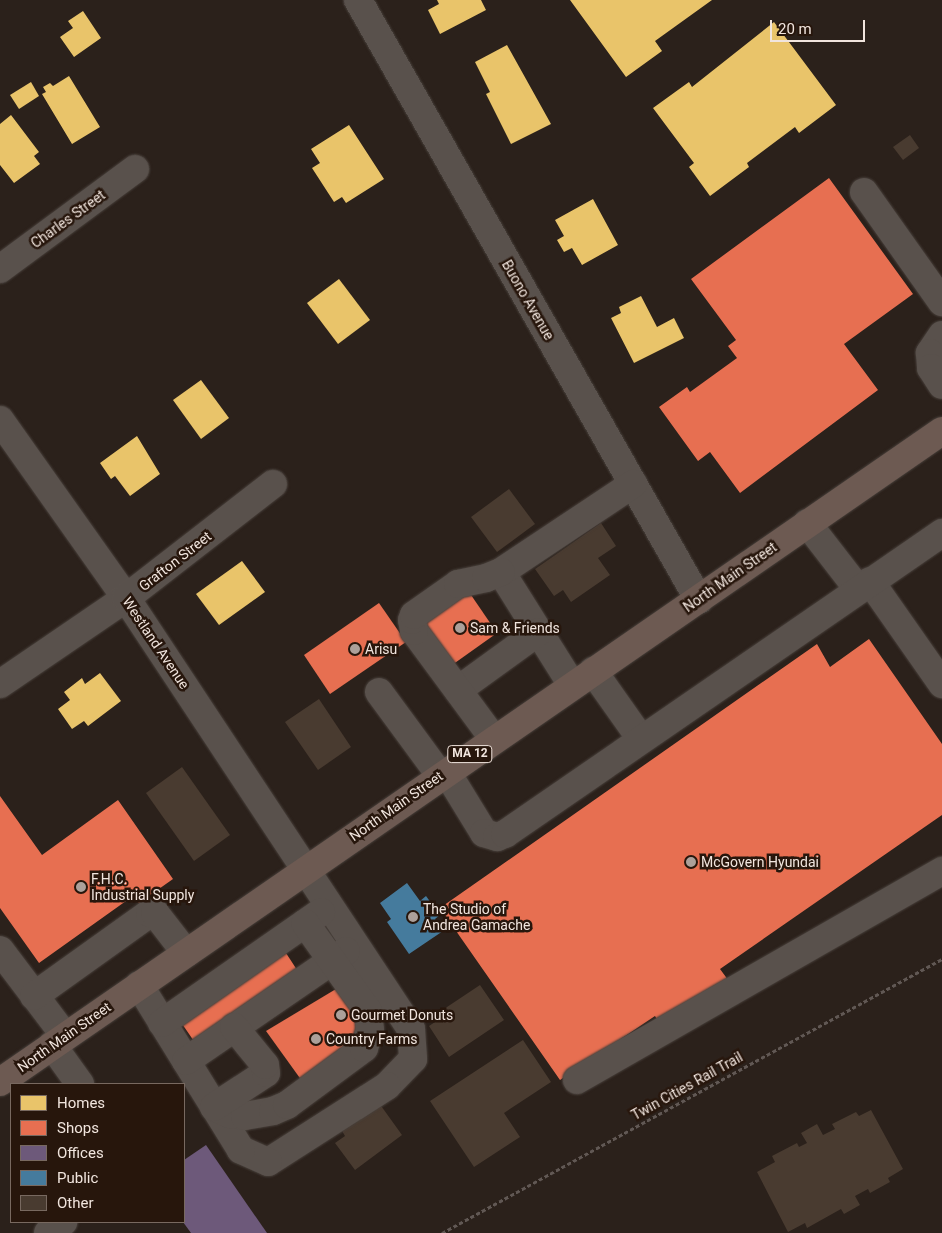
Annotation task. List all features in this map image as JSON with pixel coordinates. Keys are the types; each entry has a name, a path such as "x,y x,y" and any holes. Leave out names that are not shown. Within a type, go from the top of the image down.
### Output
{"highway":[{"name":"North Main Street","path":"0,1082 493,738 699,600 942,431"}],"street":[{"name":"Buono Avenue","path":"358,0 699,600"},
{"name":"Charles Street","path":"0,269 135,169"},
{"path":"864,192 942,302"},
{"path":"942,335 930,353 931,368 942,385"},
{"name":"Westland Avenue","path":"0,420 126,598 307,869 411,1029 413,1059 387,1086 268,1162 240,1150 218,1113"},
{"name":"Grafton Street","path":"0,684 126,598 273,484"},
{"path":"493,738 414,631 412,620 414,615 458,584 486,578 501,572 633,484"},
{"path":"807,524 864,585 942,684"},
{"path":"379,692 443,773 484,833 497,837 641,740 864,585 939,541"},
{"path":"501,572 538,632 641,740"},
{"path":"458,690 538,632"},
{"path":"576,1080 942,871"},
{"path":"162,1023 331,906"},
{"path":"34,996 150,913 155,913 186,953"},
{"path":"218,1113 245,1116 273,1111 287,1105 364,1048 370,1030 368,1011 306,923"},
{"path":"186,1061 356,944"},
{"path":"0,950 34,996 80,1083"},
{"path":"139,985 218,1113"},
{"path":"218,1113 266,1073 265,1065 234,1027"}],"path":[{"name":"Twin Cities Rail Trail","path":"442,1233 942,959"}],"building: Homes":[{"path":"437,0 481,0 486,10 440,34 428,10 439,4"},
{"path":"570,0 712,0 655,41 662,51 626,77"},
{"path":"83,11 101,38 74,57 60,37 73,28 68,21"},
{"path":"774,22 836,105 799,133 795,127 747,163 749,167 710,196 689,167 694,163 653,108 689,82 692,87"},
{"path":"507,45 551,124 511,144 486,94 490,92 475,62"},
{"path":"69,76 100,127 72,144 42,94 46,92 43,87 50,83 53,86"},
{"path":"31,82 39,96 19,109 10,95"},
{"path":"11,115 39,152 34,156 40,164 14,183 0,165 0,124"},
{"path":"349,125 384,179 346,203 342,197 334,202 312,168 320,163 311,149"},
{"path":"593,199 618,245 582,265 572,248 564,252 557,240 564,236 555,220"},
{"path":"339,279 370,320 338,344 307,303"},
{"path":"641,296 657,327 674,318 684,338 634,363 611,318 621,313 619,307"},
{"path":"201,380 229,418 201,439 173,400"},
{"path":"137,436 160,474 130,496 115,476 111,479 100,463"},
{"path":"242,561 265,592 219,625 196,594"},
{"path":"100,673 121,701 88,726 84,721 72,729 58,709 70,700 64,692 82,678 85,684"}],"building: Shops":[{"path":"829,178 913,294 844,344 878,390 740,493 710,452 698,461 659,407 687,387 690,392 737,358 728,346 736,340 691,279"},
{"name":"Sam & Friends","path":"469,592 497,633 452,665 423,624"},
{"name":"Arisu","path":"379,603 406,642 330,694 304,655"},
{"name":"McGovern Hyundai","path":"869,639 942,744 942,815 720,969 734,988 666,1034 655,1016 560,1080 440,908 817,644 830,667"},
{"name":"F.H.C. Industrial Supply","path":"0,796 42,855 118,800 173,879 139,903 133,896 39,963 0,908"},
{"path":"284,950 301,976 198,1047 180,1021"},
{"name":"Country Farms","path":"336,989 365,1031 302,1081 266,1031"}],"building: Offices":[{"path":"206,1145 267,1233 191,1233 184,1223 185,1159"}],"building: Public":[{"name":"The Studio of Andrea Gamache","path":"407,883 420,901 426,896 440,915 435,919 443,931 409,954 387,922 391,919 380,903"}],"building: Other":[{"path":"910,135 919,148 903,160 893,147"},
{"path":"509,489 535,524 497,552 471,517"},
{"path":"601,523 616,546 598,558 610,575 571,602 563,590 554,596 535,569"},
{"path":"319,699 351,747 318,770 285,722"},
{"path":"182,767 230,835 194,861 146,793"},
{"path":"480,985 504,1020 449,1057 429,1026 438,1020 435,1015"},
{"path":"523,1040 551,1082 504,1113 520,1137 474,1167 430,1101"},
{"path":"379,1103 402,1135 355,1170 335,1143 345,1136 342,1131"},
{"path":"871,1110 903,1169 888,1178 890,1182 870,1193 868,1189 855,1196 860,1205 844,1214 841,1209 807,1228 805,1223 788,1232 757,1172 775,1162 772,1156 797,1143 799,1147 807,1143 801,1133 817,1124 823,1135 835,1129 832,1124 856,1112 859,1116"}],"place":[{"name":"Sam & Friends","path":"460,628"},
{"name":"Arisu","path":"355,649"},
{"name":"McGovern Hyundai","path":"691,862"},
{"name":"F.H.C. Industrial Supply","path":"81,887"},
{"name":"The Studio of Andrea Gamache","path":"413,917"},
{"name":"Gourmet Donuts","path":"341,1015"},
{"name":"Country Farms","path":"316,1039"}]}
